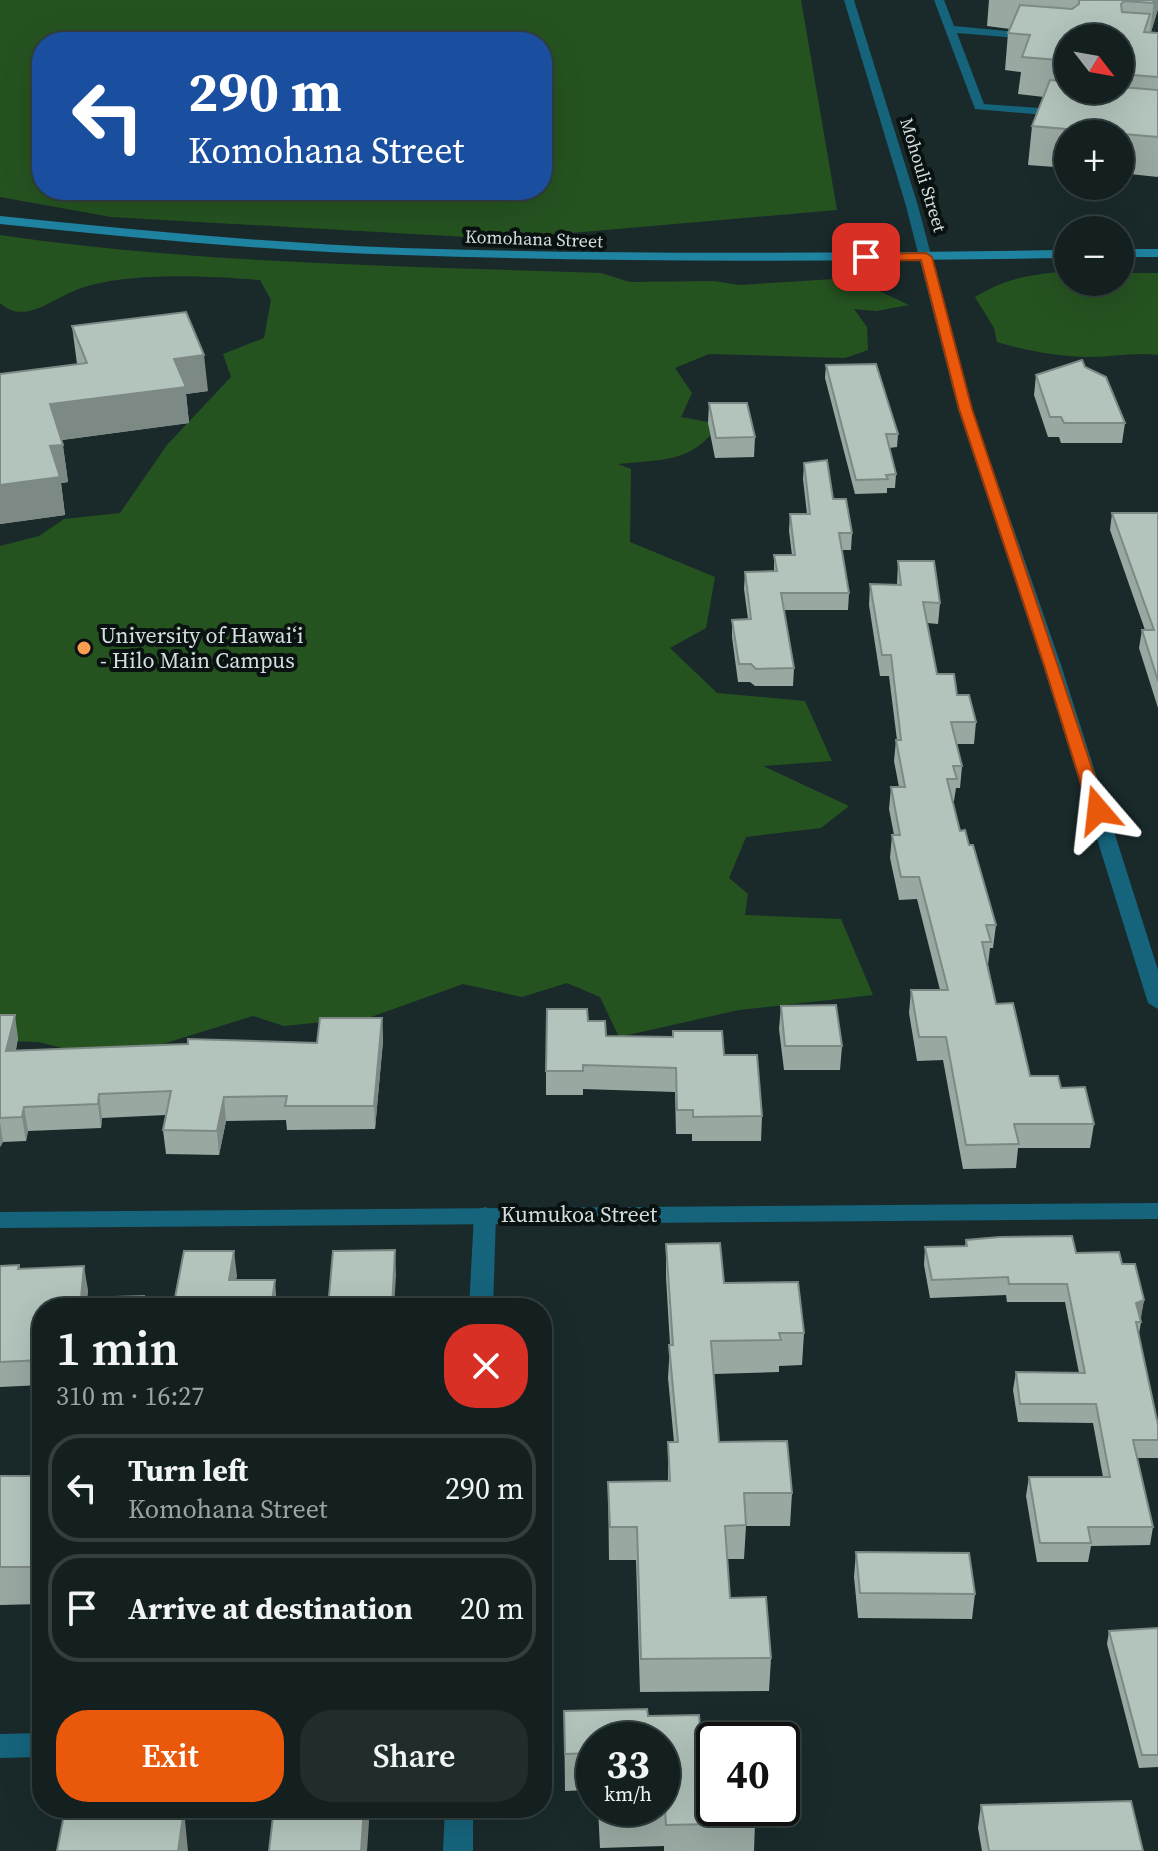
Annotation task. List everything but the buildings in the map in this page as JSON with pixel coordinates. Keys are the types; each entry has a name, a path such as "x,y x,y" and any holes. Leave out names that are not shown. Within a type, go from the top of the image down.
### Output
{"main road":[{"name":"Komohana Street","path":"0,220 170,239 412,253 638,259 1054,254"},
{"path":"1134,253 1158,253"}],"street":[{"name":"Mohouli Street","path":"849,0 926,257 965,409 1053,668 1158,1003"},
{"path":"939,0 979,107 1083,115"},
{"path":"950,29 1054,38"},
{"name":"Kumukoa Street","path":"0,1220 1158,1211"},
{"path":"481,1298 485,1215"},
{"path":"0,1746 32,1745"},
{"path":"458,1851 459,1818"}],"green space":[{"path":"0,0 801,0 837,210 502,239 111,217 0,197"},
{"path":"0,235 225,258 601,273 630,282 714,281 739,285 834,279 879,291 909,305 876,311 854,309 867,327 868,350 845,358 709,354 675,368 692,393 681,417 719,424 709,437 687,453 662,460 618,464 631,469 630,542 715,577 706,628 670,648 717,693 805,701 832,761 763,766 849,806 821,828 746,837 729,878 748,894 745,915 841,919 873,995 739,1010 619,1037 600,997 567,983 522,997 463,984 371,1017 284,1026 253,1016 111,1060 38,1042 0,1041 0,546 39,536 64,519 120,513 167,445 231,377 223,354 264,338 271,300 260,280 165,276 94,285 37,309 18,312 0,303"},
{"path":"1054,273 1054,296 1134,296 1134,273 1158,273 1158,355 1065,356 997,342 994,328 975,297 1009,281"}],"place":[{"name":"University of Hawaiʻi - Hilo Main Campus","path":"84,648"}],"route":[{"path":"866,257 926,257 965,409 1098,810"}]}
